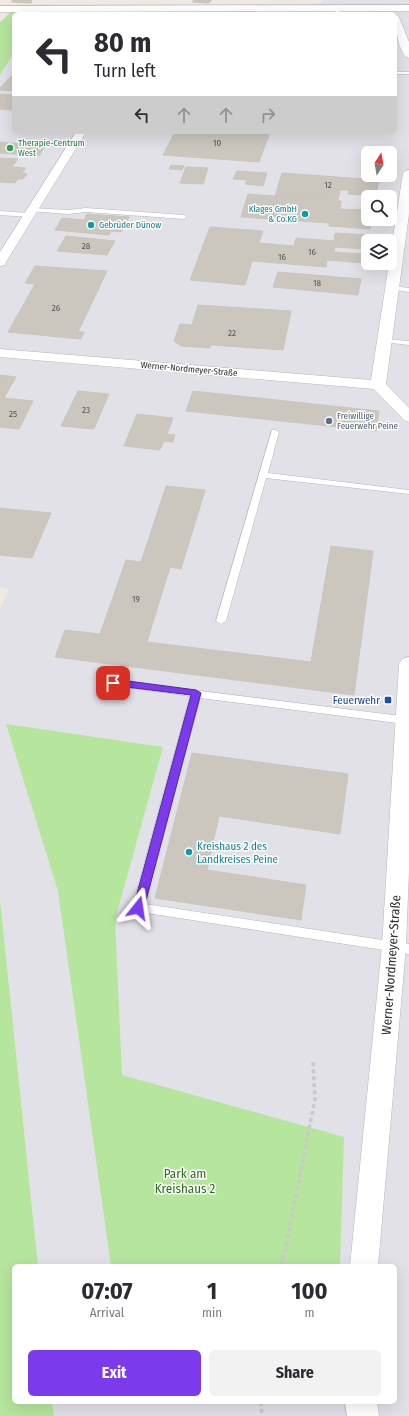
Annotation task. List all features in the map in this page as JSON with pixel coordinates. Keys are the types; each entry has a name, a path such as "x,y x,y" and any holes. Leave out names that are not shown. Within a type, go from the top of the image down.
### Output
{"street":[{"path":"0,9 338,11 392,7 409,8"},
{"path":"397,22 409,55"},
{"path":"0,262 4,249 31,213 80,134"},
{"path":"409,173 407,202 392,288 378,386 409,417"},
{"name":"Werner-Nordmeyer-Straße","path":"0,353 378,386"},
{"name":"Werner-Nordmeyer-Straße","path":"364,1264 401,948 405,720 409,676"},
{"path":"361,1404 363,1416"}],"lane":[{"path":"397,73 409,73"},
{"path":"0,213 68,212 86,210 184,217"},
{"path":"392,288 409,290"},
{"path":"385,341 409,343"},
{"path":"221,621 275,432"},
{"path":"263,475 409,492"},
{"path":"113,683 405,720"},
{"path":"196,693 138,908 401,948"}],"path":[{"path":"0,66 12,49"},
{"path":"282,1264 315,1100 313,1062"},
{"path":"261,1404 262,1416"}],"shaded area":[{"path":"323,0 409,0 409,1416 54,1416 52,1404 397,1404 397,1264 38,1264 0,899 0,610 9,589 0,587 0,75 12,56 12,134 397,134 397,12 312,12"},
{"path":"170,11 169,12 42,12"}],"green space":[{"path":"170,11 311,11 311,12 169,12"},
{"path":"12,12 12,56 0,75 0,22"},
{"name":"Park am Kreishaus 2","path":"6,724 163,747 115,920 122,1075 344,1137 340,1264 111,1264 58,891"},
{"path":"0,899 38,1264 12,1264 12,1404 52,1404 54,1416 0,1416"}],"building":[{"path":"12,0 32,0 31,3 12,2"},
{"path":"194,0 212,0 209,3 192,2"},
{"path":"12,75 12,91 0,90 0,88"},
{"path":"0,94 12,95 12,109 0,109"},
{"path":"174,134 269,134 259,162 163,155"},
{"name":"Therapie-Centrum West","path":"0,142 24,144 16,154 0,153"},
{"path":"25,143 46,144 39,156 16,154"},
{"path":"0,158 18,159 12,167 26,168 22,173 27,174 23,179 18,179 15,183 0,182"},
{"path":"171,165 184,166 182,170 169,169"},
{"path":"186,167 208,168 203,184 180,183"},
{"path":"237,171 267,173 263,186 245,184 247,180 233,179"},
{"path":"282,173 361,179 361,182 379,182 377,190 361,190 361,195 348,194 349,190 340,190 338,200 275,196"},
{"name":"Klages GmbH & Co.KG","path":"248,194 341,201 340,209 361,210 361,226 371,226 370,229 329,226 329,223 241,217"},
{"name":"Gebrüder Dünow","path":"87,214 129,217 121,232 111,231 109,235 55,230 62,218 84,220"},
{"path":"210,227 263,231 259,243 294,246 296,238 334,241 335,233 361,235 361,249 335,247 334,252 361,254 361,263 327,260 326,267 252,261 245,285 190,280"},
{"path":"66,236 115,241 107,255 57,251"},
{"path":"35,266 107,271 78,332 84,332 81,339 8,332 35,284 25,283"},
{"path":"278,272 361,279 358,295 273,287"},
{"path":"198,305 291,311 283,350 211,345 210,348 181,346 174,341 180,324 192,325"},
{"path":"0,375 16,377 4,398 33,401 19,429 0,427"},
{"path":"78,391 109,394 94,429 61,426"},
{"name":"Freiwillige Feuerwehr Peine","path":"193,391 379,411 376,431 186,411"},
{"path":"137,414 173,418 167,434 175,435 173,442 164,441 160,450 124,446"},
{"path":"166,486 205,490 181,569 170,567 147,642 311,662 331,546 373,551 354,695 55,657 65,630 100,634 126,560 141,562"},
{"path":"0,508 51,513 32,558 0,555"},
{"name":"Kreishaus 2 des Landkreises Peine","path":"192,753 348,774 340,834 219,816 207,870 306,885 301,920 155,898"}],"place":[{"name":"Therapie-Centrum West","path":"10,148"},
{"name":"Klages GmbH & Co.KG","path":"305,214"},
{"name":"Gebrüder Dünow","path":"91,225"},
{"name":"Freiwillige Feuerwehr Peine","path":"329,421"},
{"name":"Feuerwehr","path":"388,700"},
{"name":"Kreishaus 2 des Landkreises Peine","path":"189,852"}],"route":[{"path":"113,683 196,693 138,908"}]}
